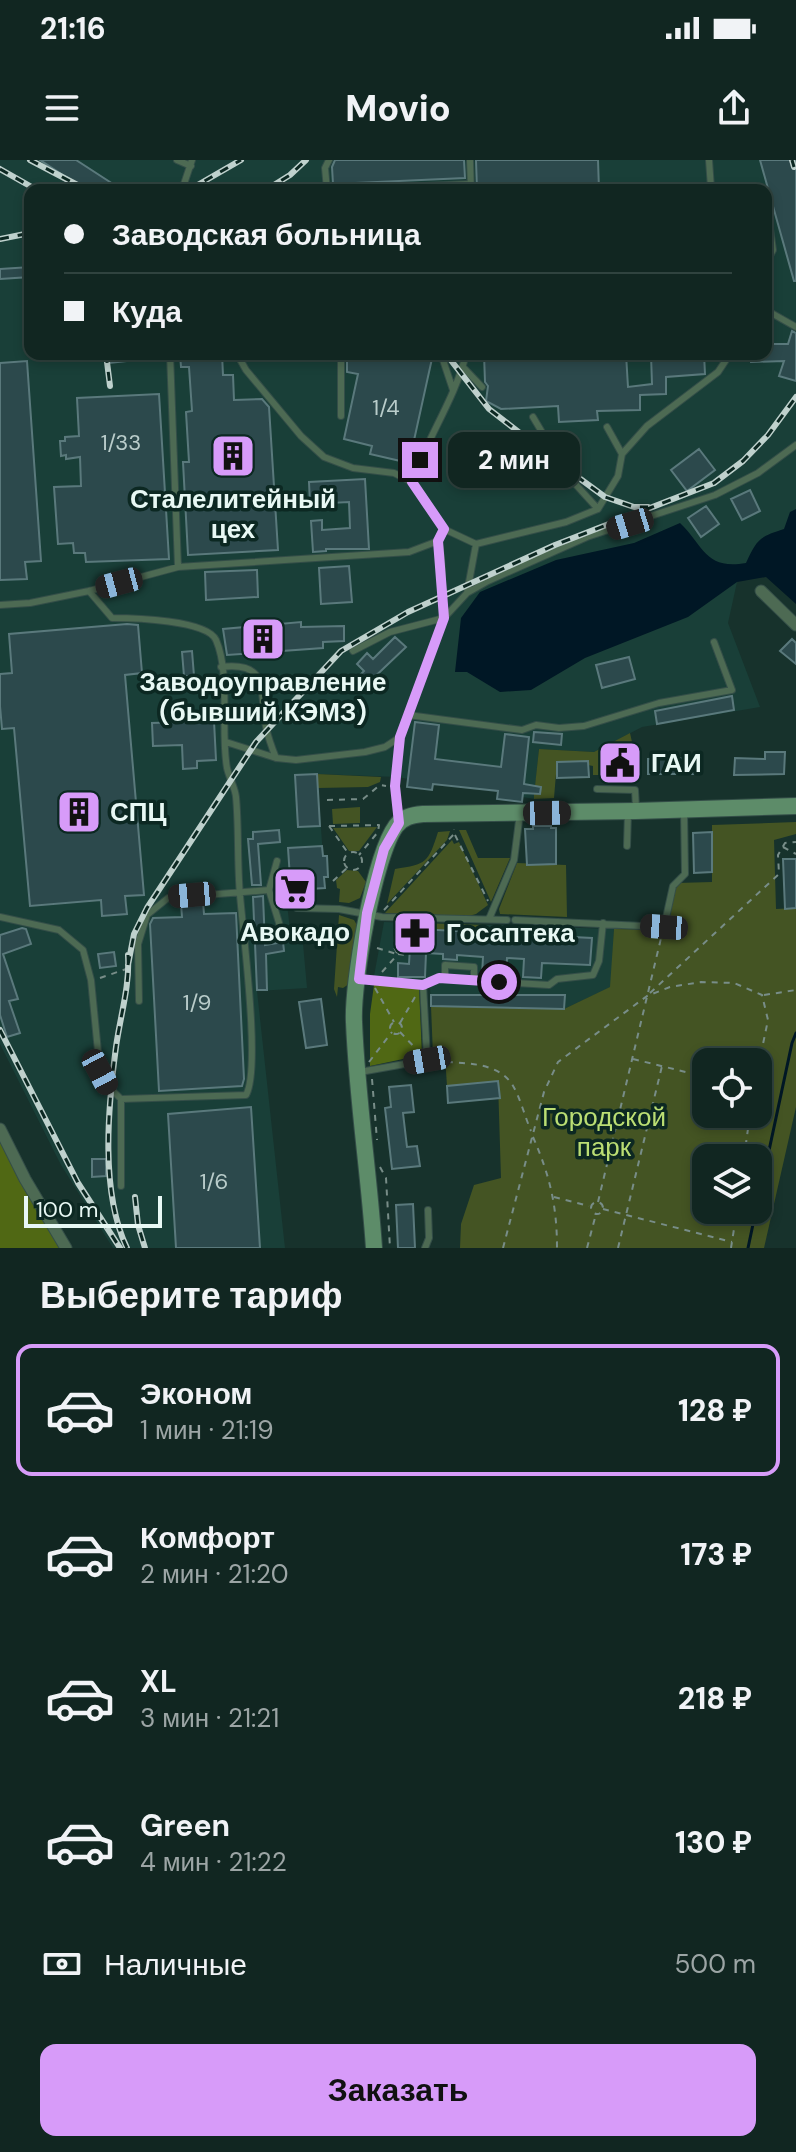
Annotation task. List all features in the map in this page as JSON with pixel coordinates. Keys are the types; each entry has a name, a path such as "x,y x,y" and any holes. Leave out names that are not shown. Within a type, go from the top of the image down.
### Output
{"street":[{"path":"761,591 796,625"},
{"path":"374,1248 365,1069 354,1018 366,982 384,849 399,823 410,815 423,814 632,812 796,806"},
{"path":"0,1129 66,1248"}],"lane":[{"path":"177,160 192,163 184,184"},
{"path":"328,184 325,168 329,160"},
{"path":"470,160 471,184"},
{"path":"709,160 711,184"},
{"path":"772,313 796,327"},
{"path":"170,360 178,567"},
{"path":"240,360 301,436 324,457 353,468 394,473 412,482 444,529 476,544 566,522 598,509 618,476 622,454 647,426 718,372 726,360"},
{"path":"341,360 341,416"},
{"path":"443,360 453,390"},
{"path":"412,482 465,360"},
{"path":"463,367 482,387"},
{"path":"533,417 568,476 598,509"},
{"path":"607,427 622,454"},
{"path":"399,823 395,786 400,737 444,618 467,593 587,537 715,495 758,473 796,445"},
{"path":"444,529 438,541 444,618"},
{"path":"0,605 30,603 89,591 178,567 409,552 438,541"},
{"path":"467,593 476,544"},
{"path":"89,591 112,618 136,618 205,628 215,639 221,667 227,767 235,793 252,1044 252,1086 246,1095 121,1099"},
{"path":"353,651 390,632 444,618"},
{"path":"408,715 522,730 536,725 559,728 584,726 659,703 732,690 714,642"},
{"path":"221,667 240,665 253,670 262,688 265,725 276,758"},
{"path":"226,742 276,758 296,760 365,752 385,747 400,737"},
{"path":"597,789 635,790 627,846"},
{"path":"297,908 376,912 396,917 664,927 673,886 685,874 684,810"},
{"path":"489,919 514,860 520,813"},
{"path":"277,861 269,890 280,926"},
{"path":"139,1001 138,944 147,915 168,898 269,890"},
{"path":"0,917 59,930 83,950 91,980 100,1072 121,1099 121,1186"},
{"path":"366,982 423,985 445,978 549,985 557,979 593,975 599,961 603,923"},
{"path":"445,978 445,965 474,967 474,980"},
{"path":"365,1069 427,1059 423,985"},
{"path":"425,1248 429,1238 428,1210"}],"path":[{"path":"327,800 363,799 380,785 395,786"},
{"path":"348,854 329,826 379,825 378,832 359,855"},
{"path":"376,912 454,834 454,829"},
{"path":"454,834 489,903"},
{"path":"503,1248 544,1092 558,1062 647,996 779,874 778,855 785,843 796,842"},
{"path":"783,847 796,854"},
{"path":"348,854 359,855"},
{"path":"347,868 345,859 348,854"},
{"path":"333,881 347,868 358,869 362,863 359,855"},
{"path":"396,917 394,947 398,954"},
{"path":"591,1207 598,1202 664,927"},
{"path":"377,948 407,955"},
{"path":"380,977 398,954"},
{"path":"91,980 128,970 138,964"},
{"path":"366,982 394,1022 400,1023"},
{"path":"647,996 670,987 701,982 734,983 762,995 796,990"},
{"path":"423,985 400,1023 400,1032 427,1059 471,1063 495,1070 511,1083 547,1169 557,1213 557,1248"},
{"path":"762,995 768,1020 762,1048"},
{"path":"392,1032 390,1027 394,1022"},
{"path":"378,1152 365,1069 392,1032"},
{"path":"392,1032 400,1032"},
{"path":"632,1059 692,1074"},
{"path":"618,1248 662,1066"},
{"path":"380,1167 386,1178 390,1248"},
{"path":"554,1197 591,1207 596,1214"},
{"path":"598,1202 603,1209 732,1242"},
{"path":"587,1248 596,1214 603,1209"},
{"path":"731,1248 735,1224"}],"shaded area":[{"path":"0,160 796,160 796,533 737,582 728,623 760,707 642,727 594,752 539,749 534,799 523,797 522,802 497,791 433,784 432,790 407,787 408,779 398,777 317,774 323,856 327,856 328,877 324,877 325,888 290,890 286,895 290,930 303,944 307,988 257,991 285,1248 113,1248 61,1165 0,1044"},
{"path":"796,509 796,604 766,577 737,582 688,617 585,658 531,690 500,692 467,672 455,672 461,618 480,592 556,560 634,543 680,523 713,559 722,563 746,563 760,540 784,529 790,512"},
{"path":"384,922 614,929 611,987 564,1009 431,1006 427,981 374,976"}],"green space":[{"path":"630,733 634,751 606,751 606,775 593,775 593,766 588,765 588,761 557,762 554,798 534,799 534,794 541,793 541,787 535,786 539,749 594,752"},
{"path":"317,774 381,777 380,782 368,787 318,788"},
{"path":"360,807 360,823 333,824 332,809"},
{"name":"Городской парк","path":"796,822 796,834 774,840 776,909 796,908 796,1107 772,1213 772,1144 692,1144 692,1224 769,1224 764,1248 460,1248 461,1224 474,1185 501,1178 498,1082 447,1086 445,1056 433,1056 431,1006 564,1009 610,987 614,929 665,930 677,883 712,882 712,825"},
{"path":"377,827 359,851 349,851 333,828"},
{"path":"459,830 466,830 478,858 510,858 491,902"},
{"path":"450,831 447,840 387,904 395,869 425,860 438,832"},
{"path":"452,840 454,844 459,842 488,905 469,916 385,913"},
{"path":"517,863 566,865 567,917 500,914 499,909"},
{"path":"347,870 358,871 366,882 360,898 349,903 339,902 340,889 336,880"},
{"path":"339,915 354,920 358,927 349,984 338,987 337,997 334,989"},
{"path":"416,923 486,925 486,932 416,929"},
{"path":"374,985 419,988 422,1055 370,1066 370,1014"},
{"path":"0,1140 61,1248 0,1248"}],"building":[{"path":"40,160 76,160 113,184 79,184"},
{"path":"335,160 464,160 465,178 333,184 332,167"},
{"path":"476,160 598,160 599,184 477,184"},
{"path":"760,160 796,160 796,281 772,203 772,184 767,184"},
{"path":"24,267 24,277 0,279 0,269"},
{"path":"792,331 796,333 796,381 779,376 784,361 751,362 772,360 772,344 788,344"},
{"path":"110,360 137,360 110,363"},
{"name":"Сталелитейный цех","path":"180,360 222,360 223,375 233,375 234,400 262,399 269,407 278,550 188,555 183,462 189,462 186,412 192,411 189,367 181,367"},
{"path":"347,360 432,360 409,463 370,454 372,446 344,439 358,374 347,372"},
{"path":"484,360 626,360 628,387 652,384 651,360 704,360 705,374 666,377 666,394 640,395 640,410 597,411 598,420 559,422 558,406 501,409 486,401 488,386"},
{"path":"27,361 41,561 25,562 27,579 0,580 0,363"},
{"path":"159,394 169,559 86,562 85,553 74,553 73,543 58,544 54,487 81,486 80,457 66,459 66,455 61,456 60,441 65,441 65,437 79,436 77,398"},
{"path":"699,449 715,470 687,491 671,470"},
{"path":"365,479 369,549 313,552 311,521 322,520 322,530 350,528 349,502 310,504 309,482"},
{"path":"750,490 760,511 742,520 731,499"},
{"path":"706,506 719,524 701,537 688,518"},
{"path":"349,566 352,602 321,604 319,568"},
{"path":"257,570 258,597 206,600 205,572"},
{"name":"Заводоуправление (бывший КЭМЗ)","path":"301,622 301,627 344,626 344,641 323,642 323,648 227,655 223,629"},
{"name":"СПЦ","path":"138,625 142,673 125,675 144,895 125,896 127,914 102,916 101,900 30,906 14,728 2,729 0,706 0,674 12,673 9,634"},
{"path":"395,637 406,647 365,686 357,678 364,671 357,664 367,653 373,659"},
{"path":"792,639 796,643 796,664 780,651"},
{"path":"192,651 194,676 184,676 182,652"},
{"path":"629,657 635,679 602,688 596,665"},
{"path":"732,696 734,710 657,724 655,711"},
{"path":"214,721 216,760 197,761 197,768 183,769 182,745 153,746 152,723"},
{"path":"415,722 439,725 435,759 501,767 505,734 529,737 524,784 541,787 540,794 523,793 522,802 497,799 498,791 433,784 432,790 407,787"},
{"path":"534,732 562,734 561,745 533,742"},
{"name":"ГАИ","path":"606,750 634,751 634,775 606,775"},
{"path":"765,752 785,752 784,774 734,775 735,758 765,759"},
{"path":"693,758 694,774 648,774 648,759"},
{"path":"588,761 589,777 557,778 557,762"},
{"path":"317,774 320,826 298,827 295,775"},
{"path":"533,826 556,828 556,864 527,865 525,829 533,829"},
{"path":"279,830 280,842 258,844 261,885 252,885 248,839 253,839 253,832"},
{"path":"712,832 712,872 694,873 693,833"},
{"path":"322,846 323,856 327,856 325,888 278,891 278,878 290,878 288,848"},
{"path":"783,859 796,859 796,908 785,909"},
{"path":"263,896 265,945 283,942 284,951 266,954 267,990 257,990 253,897"},
{"path":"203,902 204,914 236,913 244,1079 242,1086 159,1091 150,924 153,918 182,917 181,904"},
{"path":"399,928 592,938 590,965 542,963 541,978 523,977 524,959 507,958 506,976 482,975 483,957 457,955 457,960 443,959 443,954 426,953 425,977 398,977 398,963 409,964 410,947 398,946"},
{"path":"26,929 31,944 3,954 18,999 9,1001 20,1033 7,1037 0,1015 0,935"},
{"path":"114,952 116,966 100,968 98,954"},
{"path":"431,995 565,995 564,1009 431,1006"},
{"path":"321,999 327,1045 306,1048 299,1002"},
{"path":"498,1081 500,1098 448,1103 447,1086"},
{"path":"411,1085 414,1112 403,1113 407,1147 417,1146 420,1166 392,1169 385,1108 391,1107 389,1087"},
{"path":"251,1107 260,1248 176,1248 168,1114"},
{"path":"92,1159 106,1159 106,1176 92,1177"},
{"path":"413,1204 415,1248 398,1248 396,1205"}],"waterway":[{"path":"770,1144 796,1033"},
{"path":"748,1248 753,1224"}],"railway":[{"path":"30,160 76,184"},
{"path":"199,184 241,160"},
{"path":"276,184 306,160"},
{"path":"792,160 794,167"},
{"path":"0,169 26,184"},
{"path":"0,239 24,234"},
{"path":"107,360 110,386"},
{"path":"451,360 489,409 564,467 605,497 634,507 648,507"},
{"path":"128,965 134,934 147,908 256,742 341,651 408,612 555,545 714,483 743,461 768,435 796,397"},
{"path":"127,1248 113,1201 108,1149 113,1071 126,990 128,955"},
{"path":"0,1030 78,1183 120,1248"},
{"path":"135,1197 138,1225 145,1248"}],"place":[{"name":"Сталелитейный цех","path":"233,456"},
{"name":"Заводоуправление (бывший КЭМЗ)","path":"263,639"},
{"name":"ГАИ","path":"620,763"},
{"name":"СПЦ","path":"79,812"},
{"name":"Авокадо","path":"295,889"},
{"name":"Госаптека","path":"415,933"}],"route":[{"path":"420,460 412,482 444,529 438,541 444,618 400,737 395,786 399,823 384,849 367,913 359,979 423,985 439,978 499,982"}]}
